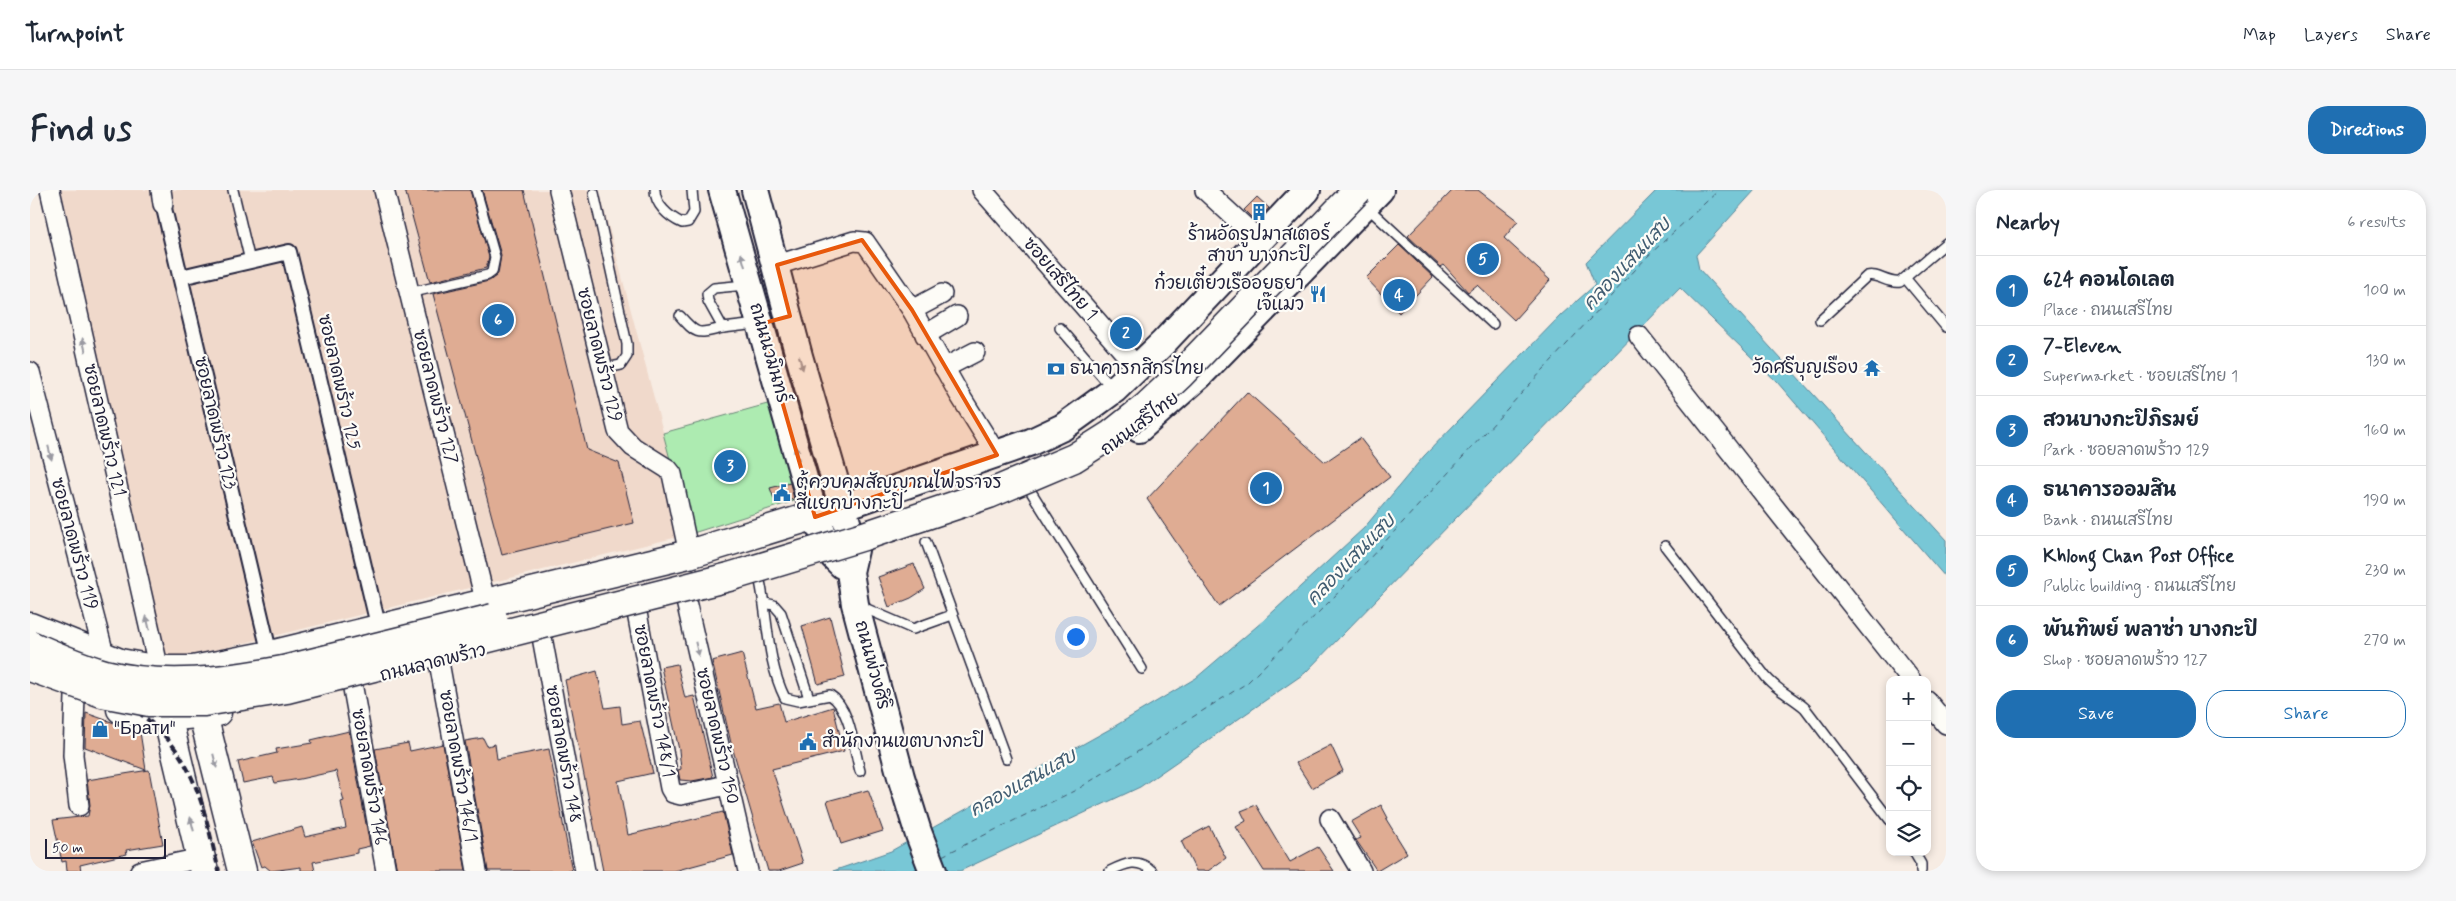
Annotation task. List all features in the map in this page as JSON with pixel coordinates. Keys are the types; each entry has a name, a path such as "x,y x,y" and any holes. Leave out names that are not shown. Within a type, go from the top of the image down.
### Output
{"main road":[{"name":"ถนนนวมินทร์","path":"722,190 815,517"},
{"name":"ถนนนวมินทร์","path":"755,190 842,507"},
{"path":"30,627 105,658 138,668 193,670 270,655 689,554 815,517 997,455 1063,426 1114,390 1138,368 1307,190"},
{"path":"30,645 104,673 128,679 175,682 253,676 724,560 926,497 1026,459 1061,443 1100,419 1166,362 1331,190"},
{"path":"30,667 102,693 149,702 204,702 287,689 729,577 856,539 989,494 1074,458 1112,434 1146,407 1367,195"},
{"name":"ถนนเสรีไทย","path":"846,560 1030,490 1104,454 1150,421 1199,376 1367,195"},
{"path":"760,324 790,316"},
{"name":"ถนนพ่วงศิริ","path":"842,507 846,560 856,604 901,777 933,871"},
{"name":"ถนนพ่วงศิริ","path":"815,517 846,560"},
{"name":"ถนนลาดพร้าว","path":"30,678 75,696 135,712 166,717 203,714 275,702 352,684 686,601 762,592 846,560"},
{"path":"159,670 166,717 203,865"},
{"path":"193,670 242,871"}],"street":[{"name":"ซอยลาดพร้าว 121","path":"50,190 159,670"},
{"name":"ซอยลาดพร้าว 127","path":"384,190 486,604"},
{"name":"ซอยลาดพร้าว 129","path":"559,190 601,369 618,432 628,443 668,469 672,474 689,554"},
{"name":"ซอยเสรีไทย 1","path":"982,190 1138,368"},
{"path":"1205,190 1260,240"},
{"name":"ซอยลาดพร้าว 123","path":"162,197 270,655"},
{"path":"777,265 854,241 862,240 869,246 912,310 944,368 997,455"},
{"name":"ซอยลาดพร้าว 125","path":"181,277 289,252 379,629"},
{"path":"912,310 942,294"},
{"path":"925,335 957,316"},
{"path":"1639,336 1908,676"},
{"path":"944,368 975,352"},
{"name":"ซอยลาดพร้าว 119","path":"30,372 105,658"},
{"name":"ซอยลาดพร้าว 150","path":"686,601 748,871"},
{"name":"ซอยลาดพร้าว 148/1","path":"637,613 670,788 673,793 680,796 727,785"},
{"name":"ซอยลาดพร้าว 148","path":"542,637 585,871"},
{"name":"ซอยลาดพร้าว 146/1","path":"439,662 477,871"},
{"name":"ซอยลาดพร้าว 146","path":"352,684 386,871"},
{"path":"75,696 73,755 78,806"},
{"path":"1931,705 1946,724"},
{"path":"1330,819 1361,871"},
{"path":"140,871 203,865"}],"lane":[{"path":"234,190 250,261"},
{"path":"409,293 488,275 492,272 495,257 476,190"},
{"path":"655,190 656,199 664,210 682,223 688,222 693,215 692,190"},
{"path":"594,193 627,344 627,356 620,365 601,369"},
{"path":"1367,195 1492,324"},
{"path":"1820,320 1867,276 1873,275 1894,283 1906,279 1946,243"},
{"path":"1906,279 1946,327"},
{"path":"723,328 708,301 707,294 714,288 750,285"},
{"path":"680,316 694,331 699,333 760,324"},
{"path":"1060,328 1114,390"},
{"path":"1030,490 1142,669"},
{"path":"926,542 1006,759"},
{"path":"1665,546 1777,690 1794,699 1805,708 1886,815"},
{"path":"762,592 781,614 808,698"},
{"path":"762,592 765,625 781,690 785,698 790,701 830,695 843,707 860,771"},
{"path":"856,604 895,624 912,630 952,615"},
{"path":"1916,856 1921,864 1921,871"},
{"path":"1110,871 1128,863 1144,863 1152,871"}],"highlighted area":[{"path":"862,240 912,310 997,455 815,517 760,324 790,316 777,265"}],"shaded area":[{"path":"61,190 599,190 690,534 167,662"}],"green space":[{"path":"771,403 797,500 690,534 663,433"}],"water":[{"name":"คลองแสนแสบ","path":"1657,190 1755,190 1696,255 1699,269 1946,540 1946,578 1777,382 1680,288 1305,673 1140,787 960,871 833,871 891,851 1110,729 1196,678 1263,621 1364,528 1424,456 1561,315 1595,285 1586,262"}],"building":[{"path":"405,190 470,190 489,257 486,268 430,282"},
{"path":"482,190 524,190 587,450 619,463 634,523 502,555 433,294 489,281 498,274 501,255"},
{"path":"1453,190 1478,190 1518,221 1504,238 1550,280 1514,320 1477,285 1468,292 1444,265 1441,267 1408,236"},
{"name":"ร้านอัดรูปมาสเตอร์ สาขา บางกะปิ","path":"1257,197 1269,208 1256,222 1244,210"},
{"path":"1399,245 1433,277 1399,313 1366,278"},
{"path":"1247,392 1325,462 1360,438 1390,477 1219,606 1147,499"},
{"name":"ตู้ควบคุมสัญญาณไฟจราจร สี่แยกบางกะปิ","path":"790,483 794,499 776,504 770,488"},
{"path":"914,564 925,589 911,598 889,607 878,577"},
{"path":"830,617 845,677 818,684 802,626"},
{"path":"742,653 756,708 779,703 784,722 833,707 844,751 772,769 803,863 779,871 768,871 731,743 712,661"},
{"path":"677,664 685,698 694,696 713,777 692,781 680,780 678,770 681,769 679,750 661,667"},
{"path":"597,671 605,708 620,706 622,724 640,721 653,773 618,781 628,835 723,812 733,855 674,871 603,871 565,680"},
{"path":"86,713 140,732 146,770 85,747"},
{"path":"349,731 370,846 357,849 357,853 313,862 315,871 301,871 301,867 271,871 265,866 261,867 252,842 302,827 305,837 346,828 341,802 344,801 336,771 275,783 273,777 243,783 238,762 277,753 276,749 312,743 311,740"},
{"path":"483,738 487,746 495,744 497,759 549,749 572,871 488,871 465,741"},
{"path":"408,743 410,751 443,744 466,871 397,871 375,749"},
{"path":"1331,745 1343,771 1312,788 1296,763"},
{"path":"149,770 163,844 126,850 127,854 80,865 81,871 67,871 66,861 62,862 53,820 88,816 90,805 87,780"},
{"path":"868,790 883,831 841,844 827,801"},
{"path":"1256,805 1290,862 1318,847 1334,871 1264,871 1236,827 1246,821 1241,811"},
{"path":"1381,805 1388,818 1386,819 1407,853 1377,871 1356,840 1361,838 1351,822"},
{"path":"1209,826 1226,858 1208,871 1196,871 1181,841"}],"ferry route":[{"path":"942,856 1078,789 1247,683 1334,597 1647,257 1719,190"},
{"path":"912,871 918,868"}],"railway":[{"path":"30,658 78,678 123,702 162,733 178,753 196,787 219,871"}],"place":[{"name":"ร้านอัดรูปมาสเตอร์ สาขา บางกะปิ","path":"1259,212"},
{"name":"Khlong Chan Post Office","path":"1483,259"},
{"name":"ก๋วยเตี๋ยวเรืออยุธยา เจ๊แมว","path":"1318,294"},
{"name":"ธนาคารออมสิน","path":"1399,295"},
{"name":"พันทิพย์ พลาซ่า บางกะปิ","path":"498,320"},
{"name":"7-Eleven","path":"1126,333"},
{"name":"วัดศรีบุญเรือง","path":"1872,368"},
{"name":"ธนาคารกสิกรไทย","path":"1056,369"},
{"name":"สวนบางกะปิภิรมย์","path":"730,466"},
{"name":"624 คอนโดเลต","path":"1266,488"},
{"name":"ตู้ควบคุมสัญญาณไฟจราจร สี่แยกบางกะปิ","path":"782,493"},
{"name":"\"Брати\"","path":"100,729"},
{"name":"สำนักงานเขตบางกะปิ","path":"808,742"}]}
